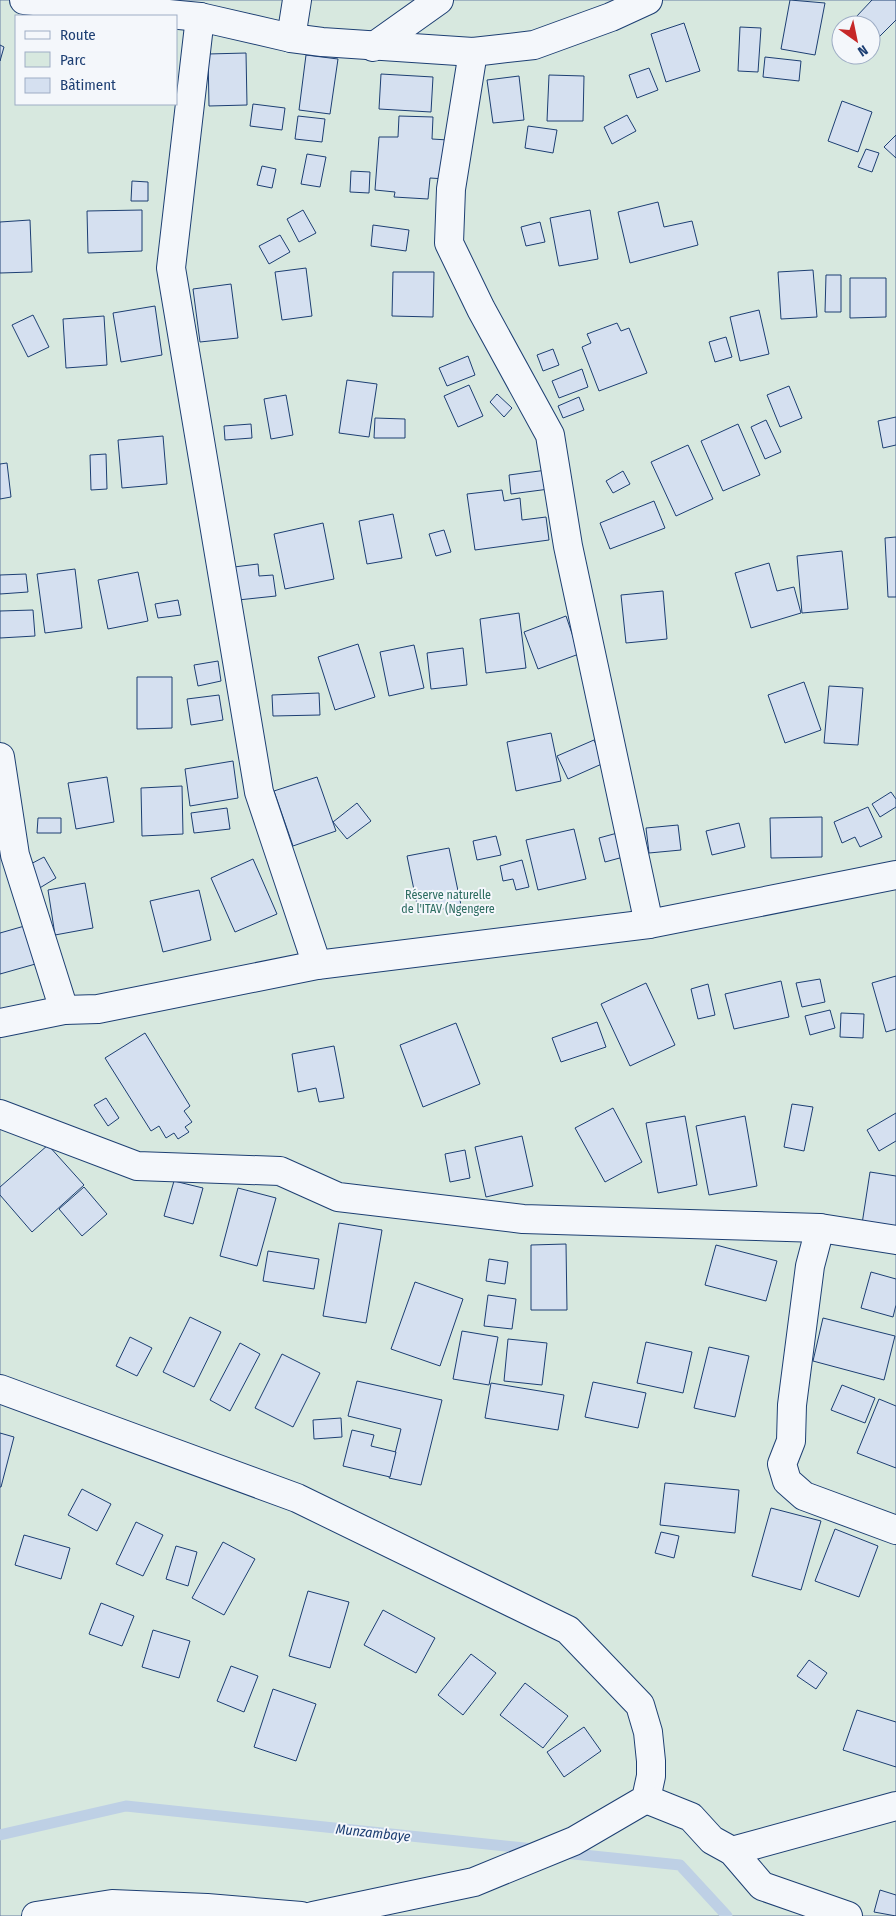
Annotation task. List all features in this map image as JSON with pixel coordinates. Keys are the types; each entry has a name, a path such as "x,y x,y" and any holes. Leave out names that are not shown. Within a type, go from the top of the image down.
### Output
{"street":[{"path":"24,0 171,15"},
{"path":"291,38 296,0"},
{"path":"373,47 439,0"},
{"path":"178,16 200,18 291,38 373,47 473,52 534,45 611,17 648,0"},
{"path":"200,18 171,268 259,792 317,965"},
{"path":"473,52 452,189 449,243 481,308 550,435 568,546 649,924"},
{"path":"0,757 15,854 64,1010"},
{"path":"0,1023 64,1010 98,1008 317,965 649,924 896,875"},
{"path":"0,1114 137,1166 280,1172 338,1197 523,1219 820,1228 896,1240"},
{"path":"820,1228 810,1266 792,1405 791,1441 782,1464 787,1482 804,1496 896,1530"},
{"path":"0,1389 297,1498 568,1630 640,1706 648,1732 651,1761 651,1776 646,1799 574,1841 474,1882 313,1916"},
{"path":"646,1799 691,1818 712,1840 732,1851 762,1886 848,1916"},
{"path":"732,1851 896,1806"},
{"path":"36,1916 112,1904 207,1908 301,1916"}],"green space":[{"name":"Réserve naturelle de l'ITAV (Ngengere","path":"0,0 896,0 896,1916 0,1916"}],"building":[{"path":"790,0 825,3 815,55 781,49"},
{"path":"872,0 896,0 896,20 881,35 881,15 858,15"},
{"path":"684,23 700,71 666,82 651,34"},
{"path":"740,27 761,28 758,72 738,71"},
{"path":"0,45 4,47 0,61"},
{"path":"246,53 247,105 209,106 208,54"},
{"path":"306,55 338,59 330,114 299,110"},
{"path":"765,57 801,61 799,81 763,77"},
{"path":"649,68 658,90 637,98 629,75"},
{"path":"381,74 433,77 431,112 379,109"},
{"path":"549,75 584,76 583,121 547,121"},
{"path":"519,76 524,120 493,123 487,80"},
{"path":"842,101 872,112 858,152 828,141"},
{"path":"253,104 285,108 282,130 250,126"},
{"path":"627,115 636,131 612,144 604,127"},
{"path":"298,116 325,119 322,142 295,139"},
{"path":"399,116 433,117 432,139 448,140 446,179 430,178 428,199 394,197 395,192 375,190 379,137 398,137"},
{"path":"528,126 557,130 553,153 525,148"},
{"path":"896,135 896,158 884,147"},
{"path":"866,149 879,153 872,172 858,167"},
{"path":"307,154 326,157 320,187 301,184"},
{"path":"262,166 276,169 272,188 257,185"},
{"path":"351,171 370,172 369,193 350,192"},
{"path":"132,181 148,182 148,201 131,201"},
{"path":"658,202 664,227 692,221 698,245 630,263 618,212"},
{"path":"142,210 142,251 88,253 87,211"},
{"path":"303,210 316,233 299,242 287,219"},
{"path":"590,210 598,259 559,266 550,218"},
{"path":"30,220 32,272 0,273 0,222"},
{"path":"540,222 545,242 526,246 521,227"},
{"path":"373,225 409,230 406,251 371,246"},
{"path":"280,235 290,252 269,264 259,246"},
{"path":"306,268 312,316 282,320 275,272"},
{"path":"813,270 817,317 781,319 778,272"},
{"path":"393,272 434,272 433,317 392,316"},
{"path":"826,275 841,275 841,312 825,312"},
{"path":"850,278 886,278 886,317 850,318"},
{"path":"231,284 238,338 200,342 193,289"},
{"path":"155,306 162,355 121,362 113,313"},
{"path":"759,310 769,354 740,361 730,317"},
{"path":"33,315 49,347 28,357 12,325"},
{"path":"104,316 107,365 66,368 63,319"},
{"path":"617,323 621,331 629,328 647,373 599,391 582,347 591,343 587,334"},
{"path":"726,337 732,357 715,362 709,342"},
{"path":"553,349 559,365 543,371 537,355"},
{"path":"468,356 475,375 447,386 439,368"},
{"path":"582,369 588,387 559,398 552,381"},
{"path":"347,380 377,384 369,437 339,433"},
{"path":"469,385 483,416 458,427 444,396"},
{"path":"789,386 802,418 780,427 767,395"},
{"path":"497,394 512,408 504,417 490,402"},
{"path":"286,395 293,435 271,439 264,399"},
{"path":"579,397 584,410 563,418 558,406"},
{"path":"896,417 896,445 883,448 878,421"},
{"path":"375,418 405,419 405,438 374,438"},
{"path":"766,420 781,452 765,459 751,427"},
{"path":"251,424 252,438 225,440 224,426"},
{"path":"738,424 760,475 723,491 701,441"},
{"path":"163,436 167,484 122,488 118,440"},
{"path":"688,445 713,499 676,516 651,462"},
{"path":"106,454 107,489 91,490 90,455"},
{"path":"7,463 11,497 0,499 0,464"},
{"path":"547,470 549,489 511,494 509,475"},
{"path":"623,471 630,484 613,493 606,481"},
{"path":"502,490 504,501 520,498 522,520 546,517 549,540 475,550 467,494"},
{"path":"654,501 665,528 610,549 600,523"},
{"path":"393,514 402,558 367,564 359,521"},
{"path":"323,523 334,579 285,589 274,534"},
{"path":"444,530 451,552 436,556 429,534"},
{"path":"896,537 896,597 888,597 885,538"},
{"path":"842,551 848,609 802,613 797,556"},
{"path":"769,563 777,591 794,587 801,613 751,628 735,573"},
{"path":"258,564 259,576 273,575 276,596 238,600 234,567"},
{"path":"75,569 82,628 45,633 37,574"},
{"path":"138,572 148,621 108,629 98,580"},
{"path":"26,574 28,592 0,594 0,575"},
{"path":"663,591 667,639 626,643 621,595"},
{"path":"178,600 181,615 158,618 155,604"},
{"path":"33,610 35,636 0,638 0,611"},
{"path":"519,613 526,668 486,673 480,619"},
{"path":"566,616 579,654 538,669 524,632"},
{"path":"358,644 375,697 335,710 318,657"},
{"path":"414,645 424,688 389,696 380,652"},
{"path":"463,648 467,685 431,689 427,653"},
{"path":"218,661 221,681 198,686 194,665"},
{"path":"137,677 172,677 172,728 137,729"},
{"path":"804,682 821,730 785,743 768,695"},
{"path":"829,686 863,688 858,745 824,743"},
{"path":"319,693 320,715 273,716 272,695"},
{"path":"219,695 223,720 191,725 187,699"},
{"path":"551,733 561,781 516,791 507,742"},
{"path":"594,740 604,763 568,779 557,756"},
{"path":"233,761 238,798 190,806 185,769"},
{"path":"107,777 114,822 76,829 68,783"},
{"path":"317,777 336,831 293,846 274,791"},
{"path":"182,786 183,834 142,836 141,788"},
{"path":"891,792 896,799 896,807 880,817 872,804"},
{"path":"357,803 371,821 347,839 333,822"},
{"path":"868,807 882,837 860,847 855,837 842,843 834,822"},
{"path":"227,808 230,829 194,833 191,813"},
{"path":"822,817 822,857 771,858 770,818"},
{"path":"38,818 61,818 61,833 37,833"},
{"path":"739,823 745,847 712,855 706,831"},
{"path":"678,825 681,850 649,853 646,828"},
{"path":"574,829 586,879 538,890 526,840"},
{"path":"621,832 627,856 605,862 599,838"},
{"path":"496,836 501,855 477,860 473,841"},
{"path":"449,848 461,905 419,914 407,856"},
{"path":"44,857 56,878 38,889 25,867"},
{"path":"253,859 277,914 235,932 211,878"},
{"path":"522,860 529,887 516,890 513,879 503,881 500,866"},
{"path":"85,883 93,928 55,935 48,890"},
{"path":"199,890 211,940 163,952 150,901"},
{"path":"28,925 39,963 0,974 0,933"},
{"path":"896,976 896,1029 886,1032 872,983"},
{"path":"820,979 825,1002 802,1007 796,983"},
{"path":"781,981 789,1017 734,1029 725,994"},
{"path":"646,983 675,1045 630,1066 601,1004"},
{"path":"708,984 715,1015 698,1019 691,989"},
{"path":"830,1010 835,1028 810,1035 805,1016"},
{"path":"841,1013 864,1014 863,1038 840,1037"},
{"path":"597,1022 606,1047 561,1062 552,1038"},
{"path":"456,1023 480,1084 423,1107 400,1045"},
{"path":"145,1033 190,1106 184,1111 192,1122 185,1127 189,1132 178,1139 174,1133 166,1138 159,1126 151,1131 105,1058"},
{"path":"334,1046 344,1098 319,1102 316,1088 298,1092 292,1054"},
{"path":"106,1098 119,1118 108,1126 94,1105"},
{"path":"792,1104 813,1107 804,1151 784,1147"},
{"path":"613,1108 642,1162 605,1182 575,1128"},
{"path":"896,1113 896,1141 879,1151 867,1130"},
{"path":"685,1116 697,1185 658,1193 646,1123"},
{"path":"745,1116 757,1186 709,1195 696,1126"},
{"path":"522,1136 533,1186 486,1197 475,1147"},
{"path":"48,1145 84,1185 32,1232 0,1195 0,1187"},
{"path":"465,1150 470,1178 450,1182 445,1154"},
{"path":"870,1172 896,1176 896,1229 862,1224"},
{"path":"174,1181 203,1188 193,1224 164,1216"},
{"path":"84,1187 107,1214 82,1236 59,1209"},
{"path":"238,1188 276,1198 257,1266 220,1256"},
{"path":"339,1223 382,1230 366,1323 323,1316"},
{"path":"566,1244 567,1310 531,1310 531,1245"},
{"path":"716,1245 777,1261 766,1301 705,1285"},
{"path":"268,1251 319,1259 314,1289 263,1281"},
{"path":"489,1259 508,1262 505,1284 486,1281"},
{"path":"871,1272 896,1279 896,1305 893,1317 861,1308"},
{"path":"415,1282 463,1299 440,1366 391,1349"},
{"path":"488,1295 516,1299 512,1329 484,1326"},
{"path":"190,1317 221,1332 194,1387 163,1372"},
{"path":"823,1318 895,1336 884,1380 813,1361"},
{"path":"462,1331 498,1337 489,1385 453,1379"},
{"path":"130,1337 152,1348 137,1376 116,1366"},
{"path":"508,1339 547,1343 542,1385 504,1381"},
{"path":"646,1342 692,1352 683,1393 637,1383"},
{"path":"240,1343 260,1354 230,1411 210,1400"},
{"path":"709,1347 749,1356 735,1417 694,1408"},
{"path":"282,1354 320,1373 293,1427 255,1408"},
{"path":"357,1381 442,1400 421,1485 389,1478 401,1429 348,1416"},
{"path":"593,1382 646,1393 638,1428 585,1417"},
{"path":"491,1383 564,1395 558,1430 485,1418"},
{"path":"842,1385 875,1398 865,1423 831,1410"},
{"path":"879,1399 896,1406 896,1468 857,1453"},
{"path":"341,1418 342,1437 314,1439 313,1420"},
{"path":"352,1430 374,1435 371,1446 396,1452 390,1477 343,1466"},
{"path":"0,1433 14,1437 1,1487 0,1487"},
{"path":"665,1483 739,1490 735,1533 660,1525"},
{"path":"82,1489 111,1504 97,1531 68,1515"},
{"path":"771,1508 821,1521 801,1590 752,1576"},
{"path":"136,1522 163,1535 143,1576 116,1564"},
{"path":"835,1529 878,1546 859,1597 815,1581"},
{"path":"661,1532 679,1536 674,1558 655,1553"},
{"path":"24,1535 70,1548 61,1579 15,1565"},
{"path":"223,1542 255,1559 224,1615 192,1598"},
{"path":"176,1546 197,1552 188,1586 166,1579"},
{"path":"308,1591 349,1602 330,1668 289,1656"},
{"path":"101,1603 134,1616 122,1646 89,1634"},
{"path":"383,1610 435,1638 416,1673 364,1645"},
{"path":"153,1630 190,1641 179,1678 142,1667"},
{"path":"471,1654 496,1673 463,1715 438,1695"},
{"path":"809,1660 827,1673 816,1689 797,1676"},
{"path":"231,1666 258,1676 244,1712 217,1701"},
{"path":"525,1683 568,1716 543,1748 500,1715"},
{"path":"273,1689 316,1704 296,1761 254,1747"},
{"path":"857,1710 896,1722 896,1767 843,1750"},
{"path":"584,1727 601,1751 564,1777 547,1752"},
{"path":"880,1890 896,1895 896,1916 874,1912"}],"waterway":[{"name":"Munzambaye","path":"0,1835 126,1806 534,1849"},
{"name":"Munzambaye","path":"564,1853 680,1865 727,1916"}]}
